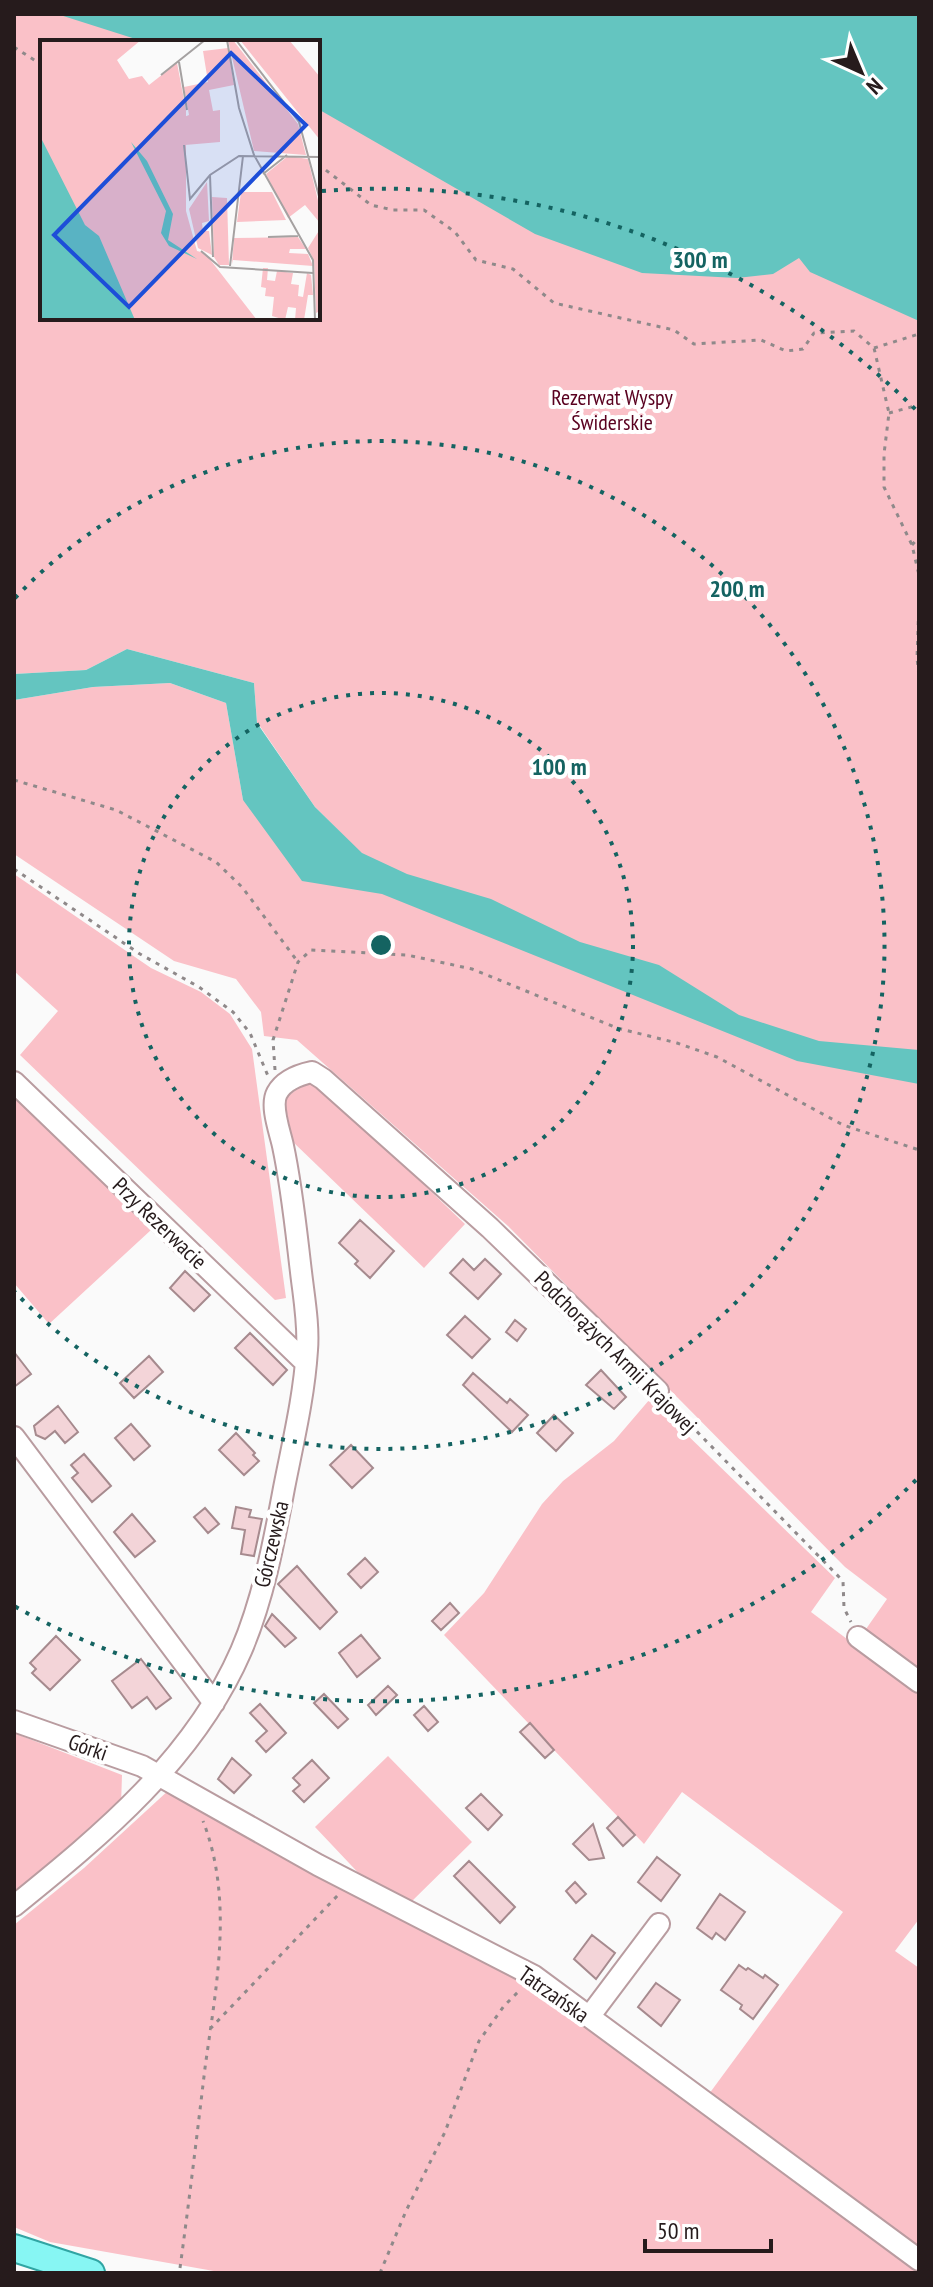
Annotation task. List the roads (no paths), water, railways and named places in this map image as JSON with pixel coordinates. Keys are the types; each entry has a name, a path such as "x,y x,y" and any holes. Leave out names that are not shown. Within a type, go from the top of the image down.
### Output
{"main road":[{"path":"14,2248 91,2273"}],"street":[{"name":"Podchorążych Armii Krajowej","path":"276,1095 297,1075 312,1072 323,1079 490,1228 658,1391"},
{"name":"Przy Rezerwacie","path":"14,1082 306,1363"},
{"name":"Górczewska","path":"14,1906 122,1814 160,1776 214,1703 242,1648 256,1607 278,1523 306,1363 307,1325 289,1171 275,1106 276,1095"},
{"path":"14,1437 214,1703"},
{"path":"858,1637 919,1682"},
{"name":"Górki","path":"14,1721 142,1766 160,1776"},
{"name":"Tatrzańska","path":"160,1776 351,1881 534,1976 919,2260"},
{"path":"589,2017 659,1924"}],"water":[{"path":"57,14 919,14 919,321 810,272 799,258 773,274 737,278 642,273 535,234 320,110 320,40 139,40"},
{"path":"127,649 254,683 257,723 315,807 362,853 407,874 491,899 580,942 659,965 739,1015 819,1041 919,1050 919,1084 797,1061 382,894 302,881 243,800 226,703 170,683 93,687 14,700 14,674 86,670"}],"park label":[{"name":"Rezerwat Wyspy Świderskie","path":"612,410"}]}
